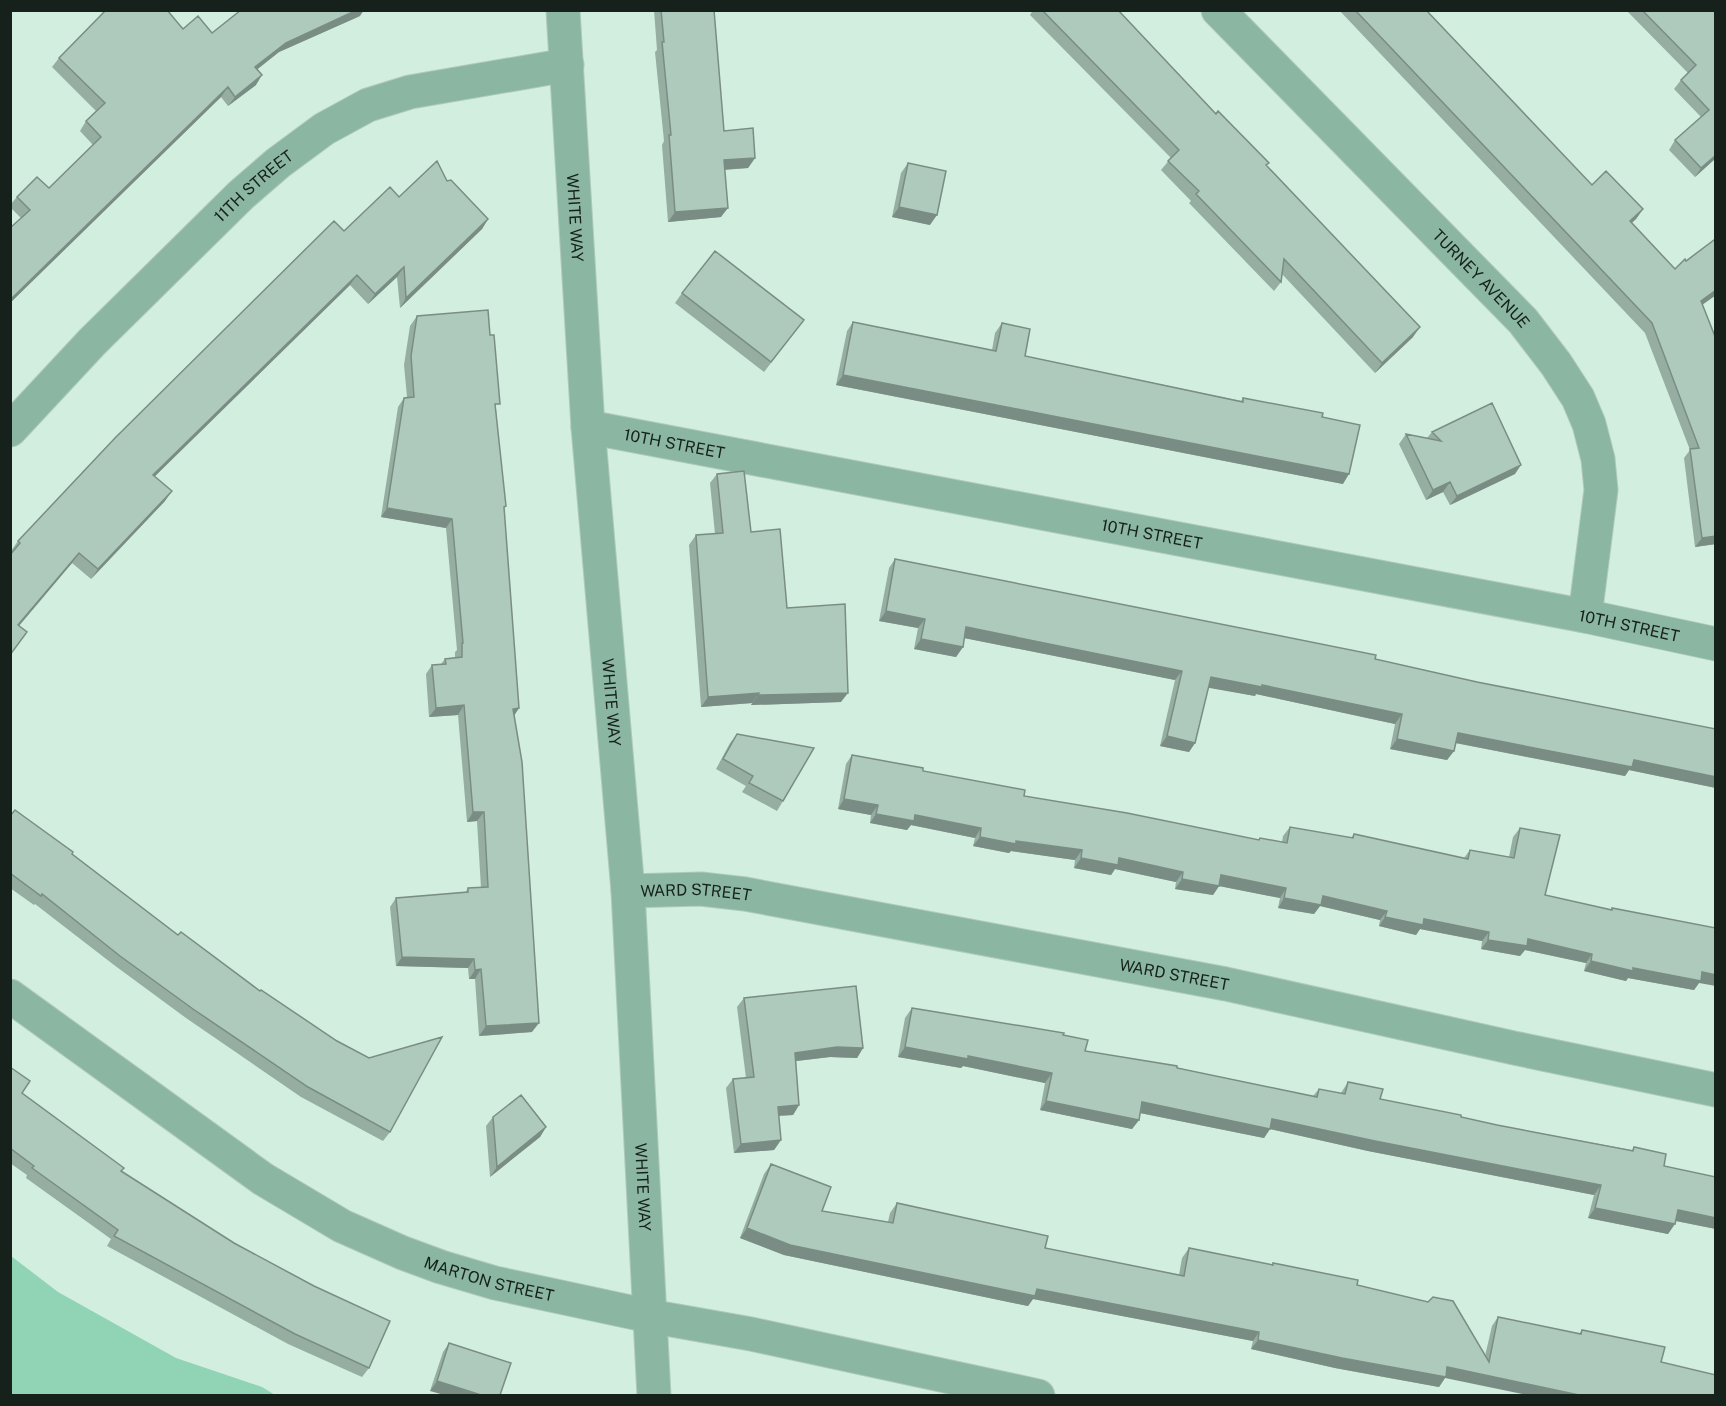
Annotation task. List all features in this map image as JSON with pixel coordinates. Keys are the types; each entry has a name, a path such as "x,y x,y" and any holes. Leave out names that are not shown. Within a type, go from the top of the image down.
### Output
{"street":[{"name":"WHITE WAY","path":"563,10 588,427 628,891 654,1395"},
{"name":"TURNEY AVENUE","path":"1218,10 1523,321 1556,364 1572,390 1589,423 1598,459 1601,490 1585,616"},
{"name":"11TH STREET","path":"10,430 92,342 241,195 278,163 324,129 368,105 410,92 567,65"},
{"name":"10TH STREET","path":"588,427 1585,616 1716,644"},
{"name":"WARD STREET","path":"628,891 701,889 745,894 1226,984 1716,1090"},
{"name":"MARTON STREET","path":"10,996 263,1179 342,1226 403,1253 495,1283 1038,1395"}],"green space":[{"path":"11,1256 58,1292 176,1358 262,1387 275,1395 11,1395"}],"building":[{"path":"106,10 167,10 183,29 198,16 212,33 241,10 357,10 286,43 255,67 262,75 235,97 228,87 10,300 10,228 30,210 17,197 37,177 49,188 101,137 86,121 105,103 59,58"},
{"path":"661,10 714,10 724,131 753,128 755,158 724,160 728,208 675,212"},
{"path":"1042,10 1118,10 1216,114 1218,111 1269,163 1266,165 1420,327 1382,363 1284,259 1281,282 1196,194 1199,191 1168,161 1179,150"},
{"path":"1355,10 1426,10 1592,185 1606,171 1643,209 1630,221 1675,269 1685,259 1686,261 1714,240 1716,242 1716,290 1701,301 1716,339 1716,536 1702,538 1690,449 1699,448 1652,323"},
{"path":"1642,10 1716,10 1716,155 1701,168 1675,140 1709,110 1681,80 1696,65"},
{"path":"437,161 447,181 451,180 488,219 406,298 404,267 375,294 357,275 153,475 172,491 98,569 79,553 18,625 27,632 10,655 10,555 20,543 18,541 115,438 334,221 344,231 390,187 399,197"},
{"path":"908,163 946,171 937,215 899,207"},
{"path":"715,251 804,320 771,362 682,293"},
{"path":"488,310 490,335 494,335 500,404 495,404 506,506 504,507 519,708 513,709 522,762 539,1023 486,1026 481,969 475,970 474,959 402,957 396,898 468,892 468,888 488,887 484,812 473,812 464,705 436,708 432,665 446,664 445,659 462,657 463,643 452,519 387,508 404,398 414,397 411,356 417,316"},
{"path":"853,322 996,351 1002,323 1030,329 1025,356 1243,402 1243,398 1323,413 1322,417 1360,425 1349,474 843,375"},
{"path":"1492,403 1521,465 1457,496 1450,482 1433,490 1406,434 1441,441 1432,432"},
{"path":"744,471 751,532 780,529 787,608 845,604 848,693 758,695 759,693 708,697 696,535 723,533 717,474"},
{"path":"895,559 1376,655 1375,659 1477,682 1716,729 1716,777 1634,760 1632,767 1458,733 1454,751 1397,739 1402,714 1262,685 1262,687 1211,677 1195,743 1167,736 1182,671 966,627 963,647 921,639 925,619 886,611"},
{"path":"737,734 814,748 783,801 749,783 753,776 723,759"},
{"path":"852,755 1025,790 1024,796 1127,813 1259,840 1260,838 1287,843 1290,827 1353,838 1354,834 1468,859 1470,850 1514,858 1520,828 1560,835 1545,895 1612,910 1612,908 1716,928 1716,975 1702,972 1701,981 1633,968 1633,971 1591,961 1592,954 1528,939 1527,946 1488,940 1489,932 1424,919 1423,925 1385,917 1387,911 1323,896 1321,905 1284,898 1286,888 1221,875 1219,886 1182,879 1183,872 1119,858 1118,865 1081,858 1082,850 1016,841 1016,844 980,837 981,828 915,815 914,821 876,814 878,805 844,799"},
{"path":"15,810 73,852 72,854 178,935 181,932 260,991 337,1041 369,1058 442,1037 390,1132 308,1087 193,1009 120,956 42,894 41,896 10,873 10,816"},
{"path":"856,986 863,1048 837,1047 795,1053 799,1105 778,1107 781,1140 741,1144 733,1079 754,1077 744,998"},
{"path":"912,1008 1064,1033 1063,1035 1088,1040 1085,1051 1177,1066 1177,1068 1317,1097 1319,1089 1345,1094 1348,1082 1383,1089 1380,1099 1461,1115 1461,1117 1497,1125 1633,1151 1634,1147 1666,1154 1664,1166 1716,1177 1716,1218 1678,1210 1675,1224 1595,1208 1601,1185 1272,1119 1270,1129 1142,1102 1139,1120 1046,1101 1052,1073 968,1056 968,1059 905,1047"},
{"path":"10,1067 30,1081 22,1093 124,1168 121,1171 234,1243 314,1286 390,1321 369,1368 295,1334 114,1236 118,1230 32,1168 34,1166 10,1148"},
{"path":"521,1095 546,1127 497,1167 493,1117"},
{"path":"771,1164 831,1187 822,1211 893,1223 897,1203 1048,1236 1045,1248 1184,1276 1189,1248 1358,1280 1357,1285 1428,1302 1433,1297 1453,1301 1489,1362 1498,1317 1581,1334 1582,1330 1665,1347 1661,1362 1716,1375 1716,1395 1579,1395 1447,1367 1446,1377 1258,1340 1259,1332 1037,1289 1035,1296 790,1245 747,1228"},
{"path":"449,1343 511,1363 500,1395 481,1395 437,1381"}]}
